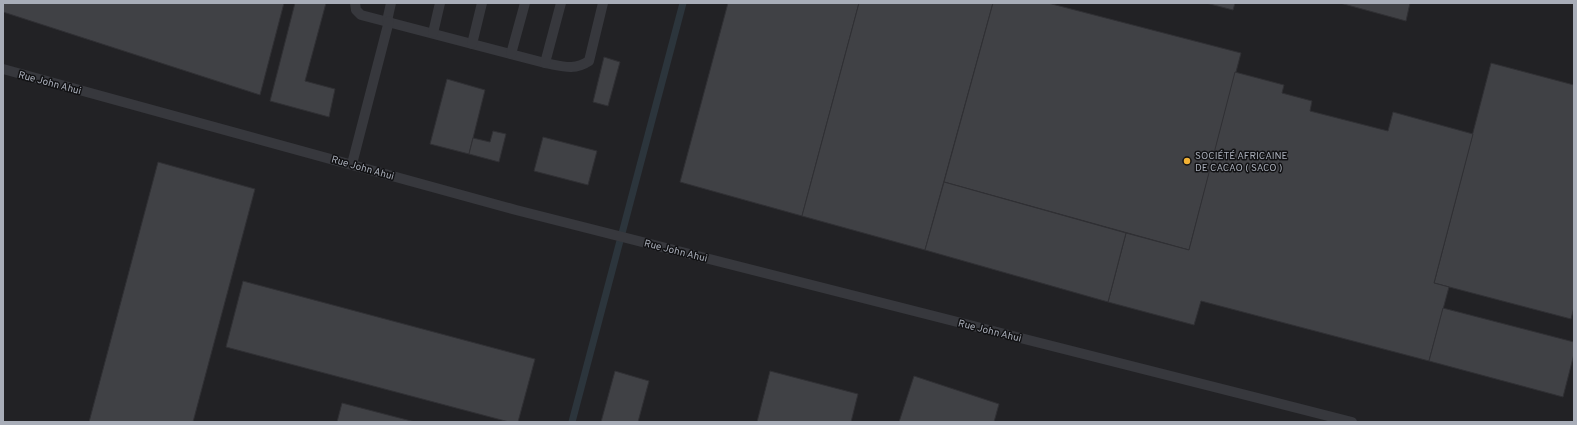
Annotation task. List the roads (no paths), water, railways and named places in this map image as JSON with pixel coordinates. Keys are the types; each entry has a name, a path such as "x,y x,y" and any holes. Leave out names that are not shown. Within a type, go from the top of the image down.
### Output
{"lane":[{"path":"355,3 356,10 361,15 545,63 570,68 580,67 589,61 603,3"},
{"path":"352,164 388,21 391,3"},
{"path":"432,33 440,3"},
{"path":"472,44 482,3"},
{"path":"511,54 525,3"},
{"path":"545,63 561,3"},
{"name":"Rue John Ahui","path":"3,69 516,210 1352,422"}],"waterway":[{"path":"572,422 683,3"}],"place":[{"name":"SOCIÉTÉ AFRICAINE DE CACAO ( SACO )","path":"1187,161"}]}
